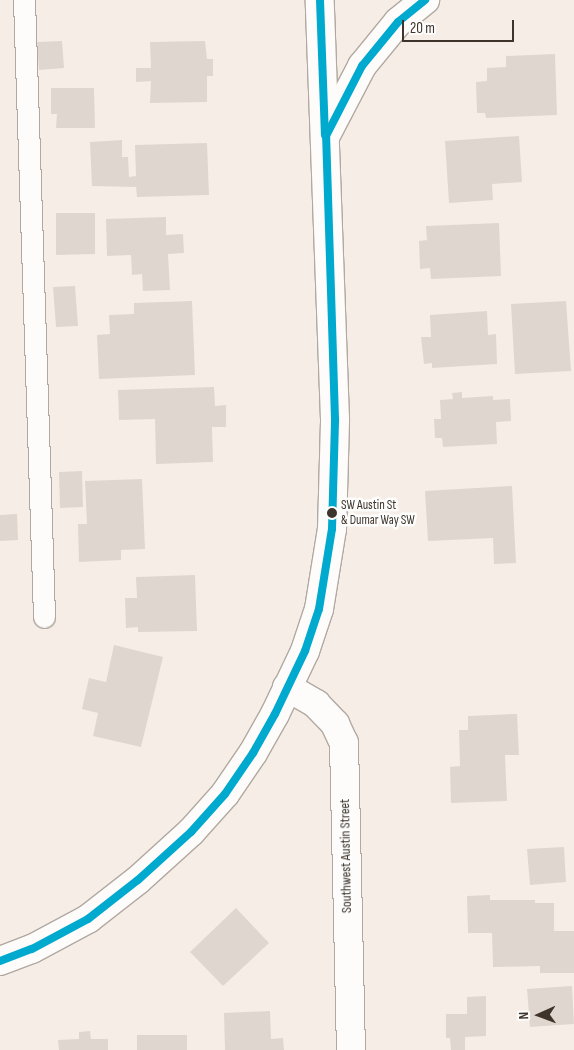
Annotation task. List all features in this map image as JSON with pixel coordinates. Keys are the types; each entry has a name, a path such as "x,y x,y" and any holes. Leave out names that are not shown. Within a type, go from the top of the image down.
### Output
{"street":[{"path":"0,961 32,949 88,919 138,880 191,832 225,794 253,753 275,714 305,651 319,609 332,529 335,419 320,0"},
{"path":"326,136 362,66 398,22 425,0"},
{"name":"Southwest Austin Street","path":"287,687 316,704 335,724 344,743 351,1050"}],"lane":[{"path":"24,0 44,617"}],"building":[{"path":"62,41 64,68 39,70 37,42"},
{"path":"205,41 207,59 213,59 213,76 207,76 207,102 150,103 151,81 136,82 136,68 151,68 150,42"},
{"path":"555,54 557,115 486,118 485,113 477,113 476,82 487,81 487,68 506,67 506,56"},
{"path":"51,88 94,88 95,128 56,128 57,114 51,114"},
{"path":"519,136 522,182 492,184 493,200 449,203 445,141"},
{"path":"122,140 122,157 128,157 129,177 136,176 135,145 207,143 209,195 137,197 136,187 92,186 90,142"},
{"path":"56,213 95,213 95,254 56,255"},
{"path":"166,217 166,235 183,234 184,253 168,254 170,290 143,291 142,274 132,275 131,255 107,256 106,219"},
{"path":"499,223 501,276 431,279 430,268 420,269 419,241 427,240 426,226"},
{"path":"75,286 78,326 56,327 53,287"},
{"path":"192,301 195,375 99,379 97,335 110,334 109,315 134,314 134,303"},
{"path":"566,301 571,371 515,374 511,304"},
{"path":"487,311 488,335 496,334 497,364 432,368 432,363 424,364 421,337 431,337 430,315"},
{"path":"214,387 215,406 226,405 226,427 212,427 213,462 156,464 155,419 119,420 118,390"},
{"path":"462,392 462,398 493,396 493,400 510,399 511,421 496,422 497,444 443,447 442,438 435,438 434,419 441,419 440,400 453,399 452,393"},
{"path":"82,471 83,507 60,508 59,472"},
{"path":"142,479 145,549 121,550 121,560 79,562 78,524 87,524 85,481"},
{"path":"512,486 516,563 494,564 493,538 428,541 425,491"},
{"path":"17,514 18,540 0,541 0,515"},
{"path":"195,575 197,631 138,632 138,627 126,628 125,598 137,598 136,577"},
{"path":"114,645 163,657 141,747 93,736 98,713 82,709 89,678 106,682"},
{"path":"517,714 519,755 505,755 507,801 451,803 450,767 460,766 459,730 468,730 468,716"},
{"path":"564,847 566,882 530,885 527,849"},
{"path":"490,895 490,900 535,900 535,903 554,903 554,931 574,931 574,973 540,973 540,966 493,967 492,933 468,933 467,896"},
{"path":"236,908 269,943 223,986 190,952"},
{"path":"572,986 574,1024 530,1027 527,989"},
{"path":"486,996 486,1036 465,1037 465,1050 451,1050 450,1038 446,1038 446,1014 467,1014 467,997"},
{"path":"270,1011 271,1039 283,1038 284,1050 225,1050 224,1013"},
{"path":"90,1031 91,1039 108,1039 108,1050 59,1050 58,1040 79,1039 79,1032"},
{"path":"137,1035 187,1035 187,1050 137,1050"}],"transit line":[{"path":"320,0 325,135"},
{"path":"0,961 32,949 88,919 138,880 191,832 225,794 253,753 275,714 305,651 319,609 332,529 335,419 326,136 362,66 398,22 425,0"}],"place":[{"name":"SW Austin St & Dumar Way SW","path":"332,513"}]}
